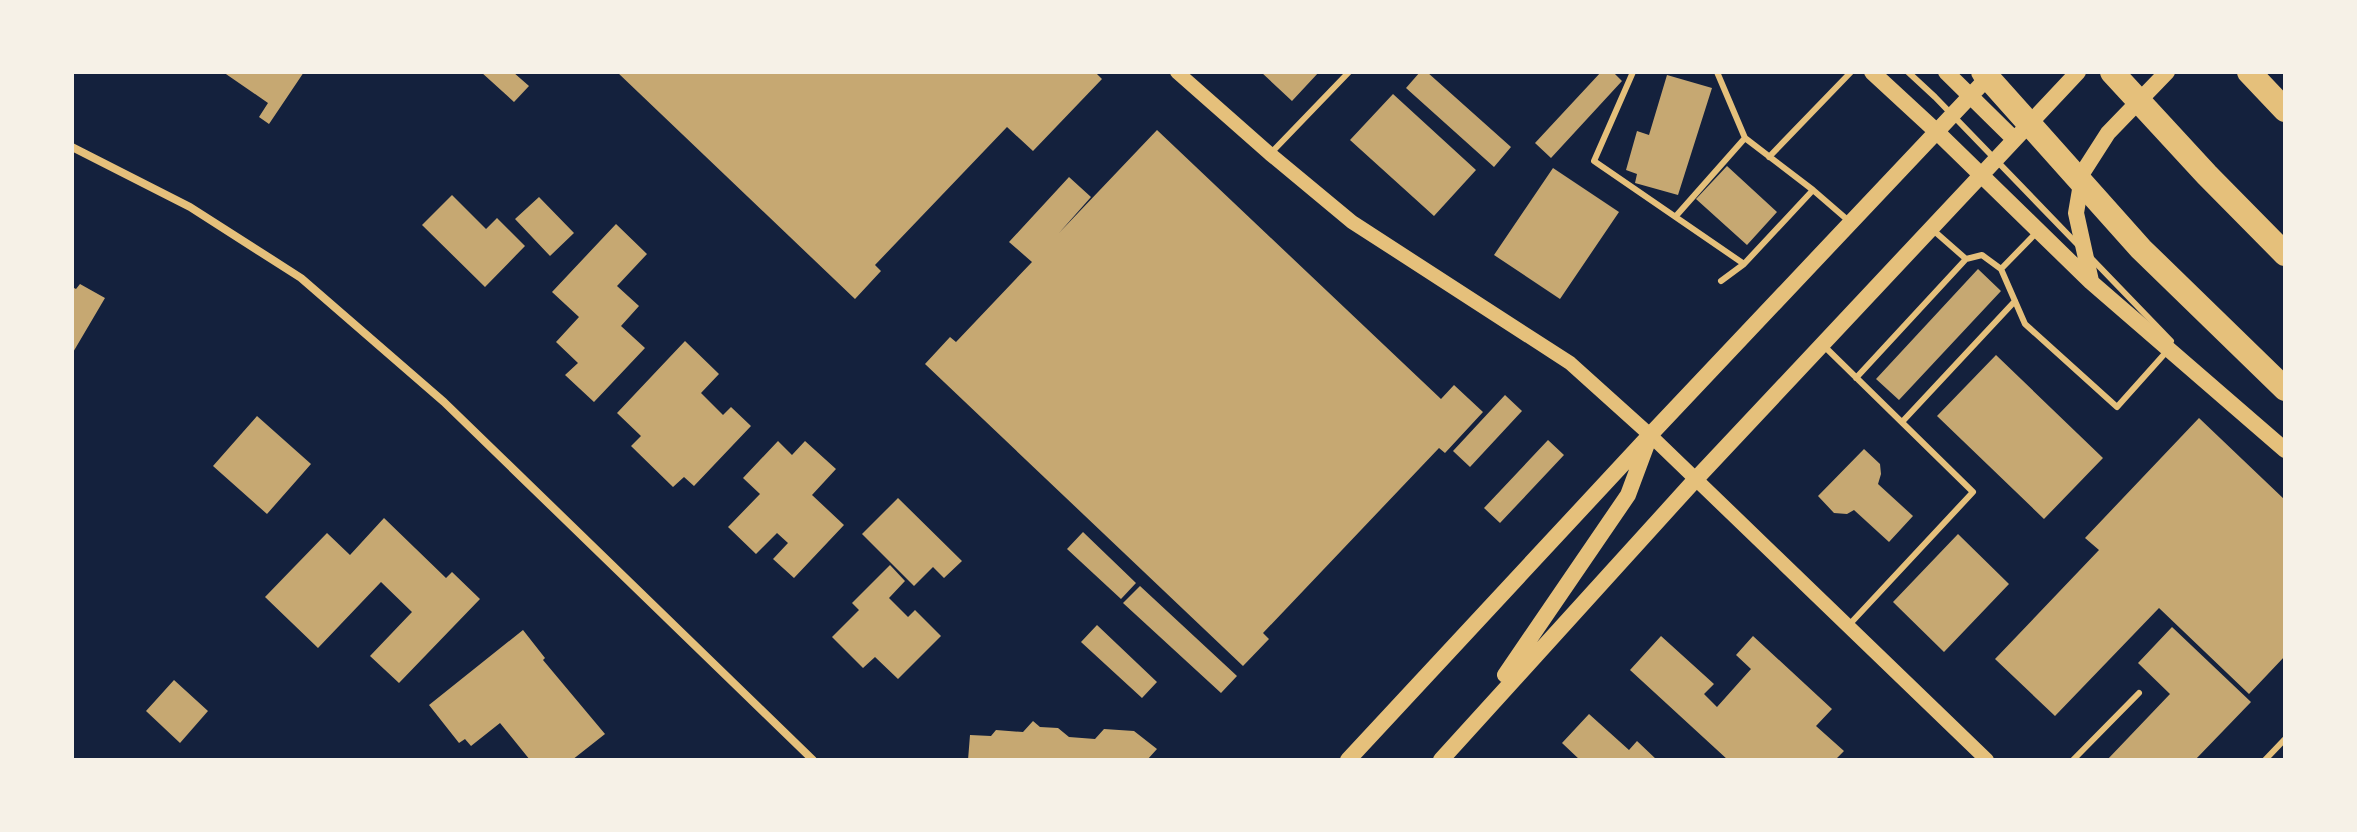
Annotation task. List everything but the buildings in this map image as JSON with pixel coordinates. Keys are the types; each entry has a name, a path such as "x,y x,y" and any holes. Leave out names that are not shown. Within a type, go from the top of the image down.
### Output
{"highway":[{"path":"1983,72 2141,249 2285,389"},
{"path":"2112,72 2285,254"},
{"path":"2249,72 2280,105"}],"main road":[{"path":"1872,72 2091,282 2285,448"},
{"path":"1946,72 2014,139"},
{"path":"1348,760 1993,72"},
{"path":"1441,760 1695,480 2078,72"},
{"path":"2091,282 2076,213 2083,172 2108,133 2167,72"},
{"path":"1473,723 1628,495 1650,435"}],"street":[{"path":"1177,72 1352,222 1570,363 1650,435 1987,760"},
{"path":"72,147 190,207 301,278 444,402 813,760"}],"lane":[{"path":"1270,154 1349,72"},
{"path":"1633,72 1594,161 1744,264"},
{"path":"1717,72 1745,138 1850,222"},
{"path":"1769,157 1851,72"},
{"path":"1908,72 2168,338 2285,448"},
{"path":"1676,216 1745,138"},
{"path":"1721,281 1744,264 1813,190"},
{"path":"1930,228 1966,259"},
{"path":"2001,269 2039,230"},
{"path":"1856,378 1966,259 1982,255 2001,269 2025,324 2117,407 2169,349"},
{"path":"1902,422 2015,301"},
{"path":"1822,344 1973,492 1848,626"},
{"path":"2073,760 2139,693"},
{"path":"2265,760 2285,739"}]}
